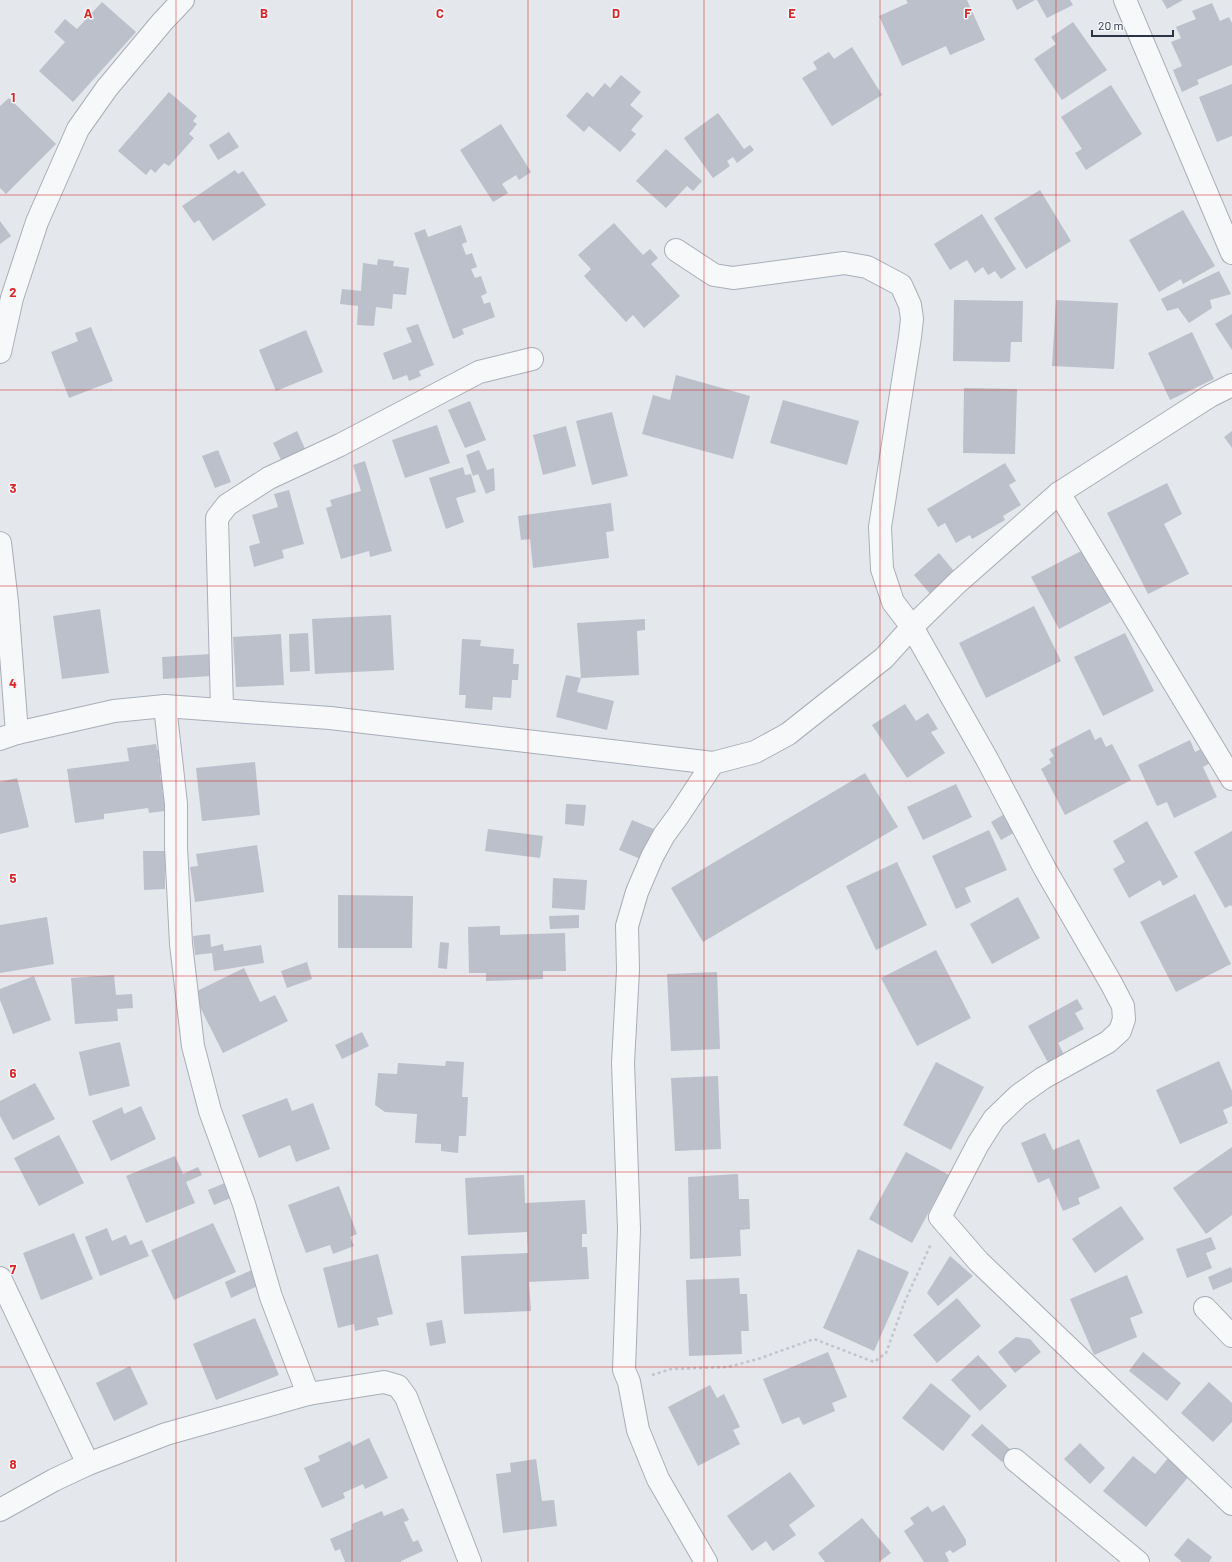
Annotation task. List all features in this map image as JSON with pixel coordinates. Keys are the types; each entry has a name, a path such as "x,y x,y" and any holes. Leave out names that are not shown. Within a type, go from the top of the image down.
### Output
{"street":[{"path":"0,352 12,298 37,222 78,129 112,82 163,21 183,0"},
{"path":"1125,0 1232,253"},
{"path":"676,250 714,275 733,278 844,263 867,267 901,285 910,305 912,319 880,527 882,569 893,602 912,627 988,761 1045,869 1111,983 1122,1006 1124,1019 1120,1032 1108,1042 1044,1078 1019,1095 994,1120 978,1144 940,1217 979,1262 1232,1504"},
{"path":"222,709 217,518 227,505 269,478 340,445 479,372 532,359"},
{"path":"0,543 7,602 9,736 114,711 165,706 330,718 713,763 755,752 788,734 884,658 912,627 957,583 1059,493 1210,396 1232,384"},
{"path":"1059,493 1232,779"},
{"path":"165,706 176,804 176,847 181,944 193,1046 210,1111 244,1204 271,1297 308,1394"},
{"path":"706,1562 658,1479 638,1430 629,1382 624,1370 629,1229 623,1063 628,970 627,926 637,892 652,857 664,835 713,763"},
{"path":"0,1278 88,1464"},
{"path":"1205,1308 1232,1336"},
{"path":"0,1510 54,1480 88,1464 166,1434 308,1394 384,1382 398,1386 406,1396 470,1562"},
{"path":"1015,1460 1138,1562"}],"path":[{"path":"629,1382 671,1369 728,1367 771,1355 814,1338 874,1362 886,1353 905,1300 932,1243 940,1217"}],"building":[{"path":"906,0 967,0 985,40 950,55 946,46 902,66 879,16 908,3"},
{"path":"1012,0 1035,0 1017,10"},
{"path":"1037,0 1070,0 1073,5 1047,18"},
{"path":"1162,0 1183,0 1167,9"},
{"path":"102,2 136,32 73,102 39,71 65,42 54,32 65,19 77,29"},
{"path":"1212,3 1220,21 1229,17 1232,23 1232,65 1197,80 1199,84 1182,92 1173,70 1182,66 1171,42 1181,38 1176,27 1196,19 1192,11"},
{"path":"1073,22 1107,70 1062,100 1034,59 1056,44 1051,37"},
{"path":"852,47 882,95 832,126 802,78 817,69 813,62 829,52 834,59"},
{"path":"621,75 641,92 630,105 643,116 631,130 636,134 620,152 589,126 584,132 566,116 587,92 593,97 605,83 610,88"},
{"path":"1232,84 1232,136 1217,142 1199,97"},
{"path":"1111,85 1142,134 1086,170 1075,153 1082,149 1061,117"},
{"path":"169,92 197,116 193,121 197,124 189,134 194,138 169,166 164,163 155,173 151,169 146,175 118,151"},
{"path":"9,98 56,144 6,194 0,188 0,106"},
{"path":"718,113 744,149 750,145 754,150 737,163 733,157 727,161 730,166 713,178 684,138"},
{"path":"501,124 531,172 519,180 516,175 502,184 508,193 493,202 460,150"},
{"path":"229,132 239,147 218,160 209,145"},
{"path":"666,149 702,181 693,191 687,186 666,208 636,181"},
{"path":"235,170 238,174 243,171 266,205 213,241 199,220 194,223 182,206"},
{"path":"1040,190 1071,241 1026,269 994,218"},
{"path":"1183,210 1215,266 1183,284 1181,279 1159,292 1129,240"},
{"path":"982,214 1016,269 1001,279 995,271 988,275 983,267 975,273 967,260 950,270 934,244"},
{"path":"0,221 11,236 0,244"},
{"path":"614,223 643,255 650,249 658,258 651,264 680,296 644,328 633,315 626,322 584,276 591,269 578,255"},
{"path":"461,225 467,242 462,244 466,255 472,253 477,267 471,269 475,278 481,276 487,293 481,296 484,304 490,302 495,317 462,329 464,334 453,339 414,233 425,229 428,237"},
{"path":"378,259 394,261 393,266 409,268 406,295 393,294 392,309 376,307 374,326 357,325 358,306 340,304 342,289 361,291 363,263 377,265"},
{"path":"1219,271 1231,294 1210,300 1212,308 1189,323 1178,308 1167,311 1161,299"},
{"path":"954,300 1023,301 1022,342 1011,342 1010,362 953,361"},
{"path":"1056,300 1118,303 1114,369 1052,366"},
{"path":"1232,314 1232,350 1215,324"},
{"path":"418,324 434,365 419,371 421,376 409,381 407,375 393,380 383,353 412,342 406,328"},
{"path":"91,327 113,381 69,398 51,352 78,341 75,333"},
{"path":"306,330 323,372 276,391 259,350"},
{"path":"1192,332 1214,379 1170,400 1148,353"},
{"path":"676,375 750,396 733,459 642,434 653,395 670,400"},
{"path":"964,388 1017,389 1015,454 963,453"},
{"path":"783,400 859,421 847,465 770,443"},
{"path":"470,401 486,440 465,448 448,410"},
{"path":"612,412 628,476 592,485 576,421"},
{"path":"437,425 450,463 405,478 392,440"},
{"path":"566,426 576,466 543,475 533,435"},
{"path":"297,431 306,451 282,462 273,443"},
{"path":"1232,431 1232,448 1224,437"},
{"path":"218,450 231,482 215,488 202,456"},
{"path":"479,450 487,470 494,468 495,490 486,494 478,474 473,476 466,455"},
{"path":"365,461 392,551 370,557 369,551 341,559 326,508 332,506 330,500 361,491 353,465"},
{"path":"1005,463 1016,481 1009,485 1021,505 1003,516 1005,520 972,539 970,535 956,543 945,523 938,527 927,509"},
{"path":"463,467 465,475 471,474 476,492 456,498 464,522 446,529 429,478"},
{"path":"1167,483 1182,514 1164,524 1189,574 1148,594 1107,513"},
{"path":"289,490 304,544 282,550 284,558 254,567 249,546 260,543 252,515 278,507 274,494"},
{"path":"611,503 614,531 606,532 609,558 533,568 530,539 521,540 518,516"},
{"path":"1083,550 1111,602 1059,629 1031,577"},
{"path":"939,553 958,576 932,596 914,575"},
{"path":"1034,606 1061,661 986,698 959,643"},
{"path":"100,609 109,673 62,679 53,616"},
{"path":"391,615 394,670 315,674 312,619"},
{"path":"645,619 645,630 637,631 639,675 581,678 577,623"},
{"path":"308,633 310,671 290,672 289,634"},
{"path":"1125,633 1154,691 1103,716 1074,657"},
{"path":"281,634 284,685 236,687 233,637"},
{"path":"462,639 481,640 480,646 514,649 513,664 519,664 518,680 512,680 511,698 493,697 492,710 465,708 466,695 459,695"},
{"path":"211,654 212,676 163,679 162,657"},
{"path":"566,675 581,678 577,692 614,701 607,730 556,717"},
{"path":"905,704 916,721 928,713 938,729 931,732 945,753 907,778 872,725"},
{"path":"1090,729 1095,740 1101,737 1106,747 1112,744 1131,780 1065,815 1041,769 1051,763 1049,759 1054,756 1050,750"},
{"path":"1190,740 1195,752 1203,748 1210,763 1203,767 1217,797 1174,818 1167,802 1157,806 1138,765"},
{"path":"156,744 157,750 163,749 164,758 158,759 159,763 165,763 166,774 160,775 161,780 164,780 165,789 162,789 163,794 168,793 169,805 165,806 165,811 149,813 148,808 104,814 104,819 75,823 67,769 129,761 127,748"},
{"path":"255,762 260,815 202,821 196,768"},
{"path":"865,773 898,827 703,942 671,888"},
{"path":"17,778 29,827 0,834 0,782"},
{"path":"956,784 972,817 923,840 907,807"},
{"path":"566,804 586,805 584,826 565,824"},
{"path":"1008,812 1019,830 1001,840 991,822"},
{"path":"632,820 656,830 643,860 619,850"},
{"path":"1147,821 1178,877 1163,886 1160,880 1129,898 1113,869 1125,862 1113,841"},
{"path":"488,829 543,836 540,858 485,851"},
{"path":"989,830 1007,870 965,888 971,902 956,909 932,856"},
{"path":"1232,831 1232,907 1231,905 1225,908 1194,852"},
{"path":"257,845 264,892 195,902 190,867 198,866 196,854"},
{"path":"143,851 165,851 165,889 144,890"},
{"path":"897,862 927,925 876,950 846,886"},
{"path":"553,878 587,880 585,910 552,908"},
{"path":"1195,894 1231,964 1176,992 1140,922"},
{"path":"338,895 413,896 412,948 338,948"},
{"path":"1018,897 1040,938 992,964 970,924"},
{"path":"579,915 579,928 550,929 549,916"},
{"path":"47,917 54,964 0,973 0,925"},
{"path":"500,926 500,935 565,933 566,971 543,971 543,979 486,981 486,973 469,973 468,927"},
{"path":"210,934 211,947 223,944 224,951 261,945 264,963 214,971 212,953 195,955 193,936"},
{"path":"440,942 449,943 447,969 438,968"},
{"path":"936,950 971,1018 917,1046 881,978"},
{"path":"307,962 312,979 287,988 281,971"},
{"path":"244,968 260,1002 275,995 288,1021 223,1053 193,993"},
{"path":"717,972 720,1049 671,1051 667,974"},
{"path":"114,975 116,995 132,994 133,1008 117,1009 118,1021 75,1024 71,978"},
{"path":"34,976 51,1020 13,1034 0,1000 0,989"},
{"path":"1077,999 1083,1009 1075,1013 1084,1029 1058,1043 1067,1060 1051,1068 1028,1026"},
{"path":"362,1032 369,1046 342,1059 335,1045"},
{"path":"120,1042 130,1086 89,1096 79,1052"},
{"path":"446,1061 464,1062 462,1097 468,1097 466,1136 459,1136 458,1153 441,1151 441,1144 415,1143 417,1114 385,1112 375,1105 378,1073 397,1074 398,1063 445,1066"},
{"path":"1219,1061 1232,1091 1232,1106 1223,1110 1228,1123 1180,1144 1156,1090"},
{"path":"936,1062 984,1087 951,1150 903,1125"},
{"path":"718,1076 721,1149 675,1151 671,1078"},
{"path":"35,1083 55,1119 13,1140 0,1116 0,1101"},
{"path":"287,1098 292,1111 313,1103 330,1149 296,1162 290,1145 259,1158 242,1115"},
{"path":"141,1106 156,1139 111,1161 92,1121 122,1107 124,1114"},
{"path":"1045,1133 1053,1150 1079,1139 1100,1188 1078,1198 1080,1204 1063,1211 1049,1178 1038,1183 1021,1143"},
{"path":"59,1135 84,1183 39,1206 14,1158"},
{"path":"1232,1147 1232,1215 1206,1234 1173,1188"},
{"path":"906,1152 949,1175 912,1243 869,1219"},
{"path":"175,1156 183,1174 198,1167 202,1175 186,1182 195,1203 146,1223 126,1176"},
{"path":"738,1174 739,1199 749,1199 750,1229 740,1230 741,1256 690,1259 688,1177"},
{"path":"524,1175 525,1203 585,1200 587,1234 582,1234 582,1247 587,1247 589,1279 529,1282 531,1311 464,1314 461,1256 528,1253 527,1232 468,1235 465,1178"},
{"path":"227,1182 233,1197 214,1205 208,1190"},
{"path":"339,1186 357,1234 350,1237 354,1246 333,1254 330,1245 306,1253 288,1205"},
{"path":"1121,1206 1144,1239 1095,1273 1072,1239"},
{"path":"213,1223 236,1272 174,1300 151,1250"},
{"path":"107,1228 112,1241 126,1235 130,1245 142,1240 149,1256 100,1276 85,1237"},
{"path":"74,1233 93,1279 41,1300 23,1253"},
{"path":"1211,1237 1216,1249 1206,1253 1212,1268 1187,1278 1176,1249"},
{"path":"858,1249 909,1272 874,1351 823,1328"},
{"path":"378,1254 393,1314 377,1318 379,1325 355,1331 354,1324 338,1328 323,1268"},
{"path":"950,1256 973,1276 938,1306 927,1293"},
{"path":"1231,1267 1232,1282 1213,1290 1208,1277"},
{"path":"254,1269 262,1284 231,1298 225,1282"},
{"path":"1127,1275 1143,1313 1130,1318 1137,1337 1094,1355 1070,1299"},
{"path":"739,1278 740,1294 747,1294 749,1331 741,1331 742,1354 689,1356 686,1280"},
{"path":"957,1298 981,1326 937,1363 913,1335"},
{"path":"255,1318 279,1375 216,1400 193,1344"},
{"path":"442,1320 446,1343 430,1346 426,1323"},
{"path":"1016,1337 1030,1339 1041,1352 1015,1373 998,1352"},
{"path":"828,1352 847,1397 832,1403 835,1411 803,1425 799,1417 782,1424 763,1379"},
{"path":"1143,1352 1181,1383 1167,1401 1129,1371"},
{"path":"978,1355 1007,1386 980,1411 951,1380"},
{"path":"130,1366 148,1404 114,1421 96,1383"},
{"path":"1209,1382 1232,1403 1232,1422 1213,1442 1181,1413"},
{"path":"931,1383 971,1416 943,1451 902,1418"},
{"path":"710,1385 717,1398 724,1394 740,1427 733,1430 740,1444 698,1466 668,1407"},
{"path":"982,1424 1012,1451 1002,1462 971,1435"},
{"path":"369,1438 388,1478 365,1489 363,1484 343,1493 345,1498 322,1508 304,1468 320,1461 318,1456 350,1441 353,1446"},
{"path":"1080,1443 1105,1468 1090,1484 1064,1459"},
{"path":"1133,1456 1155,1474 1169,1457 1190,1475 1146,1527 1103,1491"},
{"path":"536,1459 542,1501 554,1500 557,1526 503,1533 496,1474 511,1472 510,1463"},
{"path":"790,1472 815,1506 789,1525 796,1535 773,1551 766,1541 752,1551 727,1516"},
{"path":"944,1505 966,1540 966,1545 953,1553 950,1550 945,1553 949,1561 947,1562 924,1562 904,1531 914,1524 910,1518 928,1506 932,1512"},
{"path":"403,1508 409,1520 404,1522 413,1542 418,1540 423,1551 401,1562 345,1562 340,1549 335,1551 330,1539 353,1529 352,1524 382,1511 384,1516"},
{"path":"862,1518 891,1553 879,1562 825,1562 818,1553"},
{"path":"1188,1538 1212,1557 1209,1562 1182,1562 1174,1555"}]}
